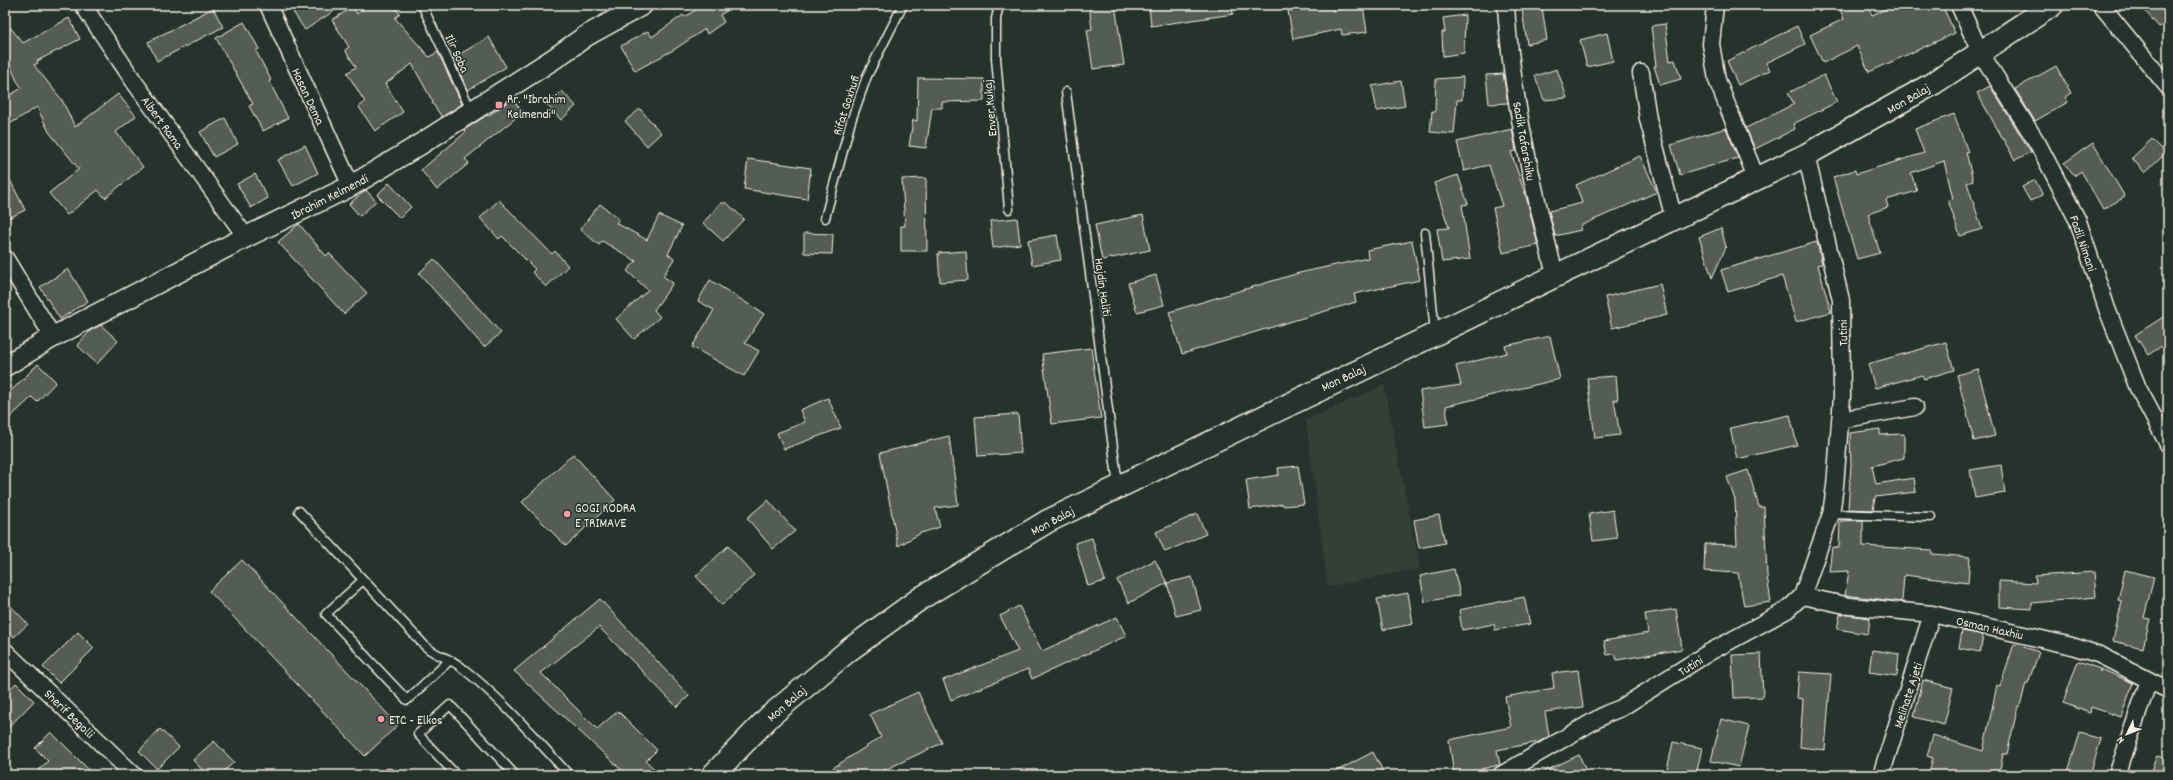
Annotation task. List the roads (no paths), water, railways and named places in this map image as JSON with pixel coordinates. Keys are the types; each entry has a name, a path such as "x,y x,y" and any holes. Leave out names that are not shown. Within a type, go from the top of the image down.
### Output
{"main road":[{"name":"Mon Balaj","path":"713,775 776,711 849,650 915,602 1048,521 1555,275 1757,180 1806,155 1934,83 2052,5"}],"street":[{"name":"Albert Rama","path":"83,5 135,83 246,237"},
{"name":"Hasan Dema","path":"268,5 352,186"},
{"name":"Ibrahim Kelmendi","path":"5,366 53,337 246,237 352,186 555,58 586,36 642,5"},
{"name":"Sadik Tafarshiku","path":"1506,5 1513,73 1526,146 1555,275"},
{"path":"1715,5 1711,44 1713,64 1717,80 1757,180"},
{"name":"Fadil Nimani","path":"1959,5 1980,52 2038,144 2069,202 2078,221 2106,309 2138,388 2168,444"},
{"path":"2101,5 2168,87"},
{"path":"1641,73 1650,126 1674,219"},
{"name":"Tutini","path":"1501,775 1606,714 1621,708 1708,653 1787,610 1802,596 1831,514 1840,420 1841,300 1806,155"},
{"path":"5,258 53,337"},
{"path":"1840,420 1915,407"},
{"name":"Osman Haxhiu","path":"1802,596 1850,606 1932,614 2072,646 2100,655 2168,690"},
{"name":"Melihate Ajeti","path":"1881,775 1932,614"},
{"name":"Sherif Begolli","path":"5,651 134,775"},
{"path":"2117,775 2149,680"}],"lane":[{"name":"Ilir Soba","path":"422,5 471,110"},
{"name":"Rifat Goxhufi","path":"825,218 851,121 867,76 903,5"},
{"name":"Enver Kukaj","path":"999,5 996,19 996,58 1009,209"},
{"name":"Hajdin Haliti","path":"1066,92 1119,486"},
{"path":"1425,233 1435,333"},
{"path":"299,511 432,653 461,666 517,719 569,775"},
{"path":"1831,514 1931,517"},
{"path":"363,580 326,614 407,700 450,660"},
{"path":"456,775 418,734 450,705 515,775"}],"place":[{"name":"Rr. \"Ibrahim Kelmendi\"","path":"499,105"},
{"name":"GOGI KODRA E TRIMAVE","path":"567,514"},
{"name":"ETC - Elkos","path":"381,719"}]}
